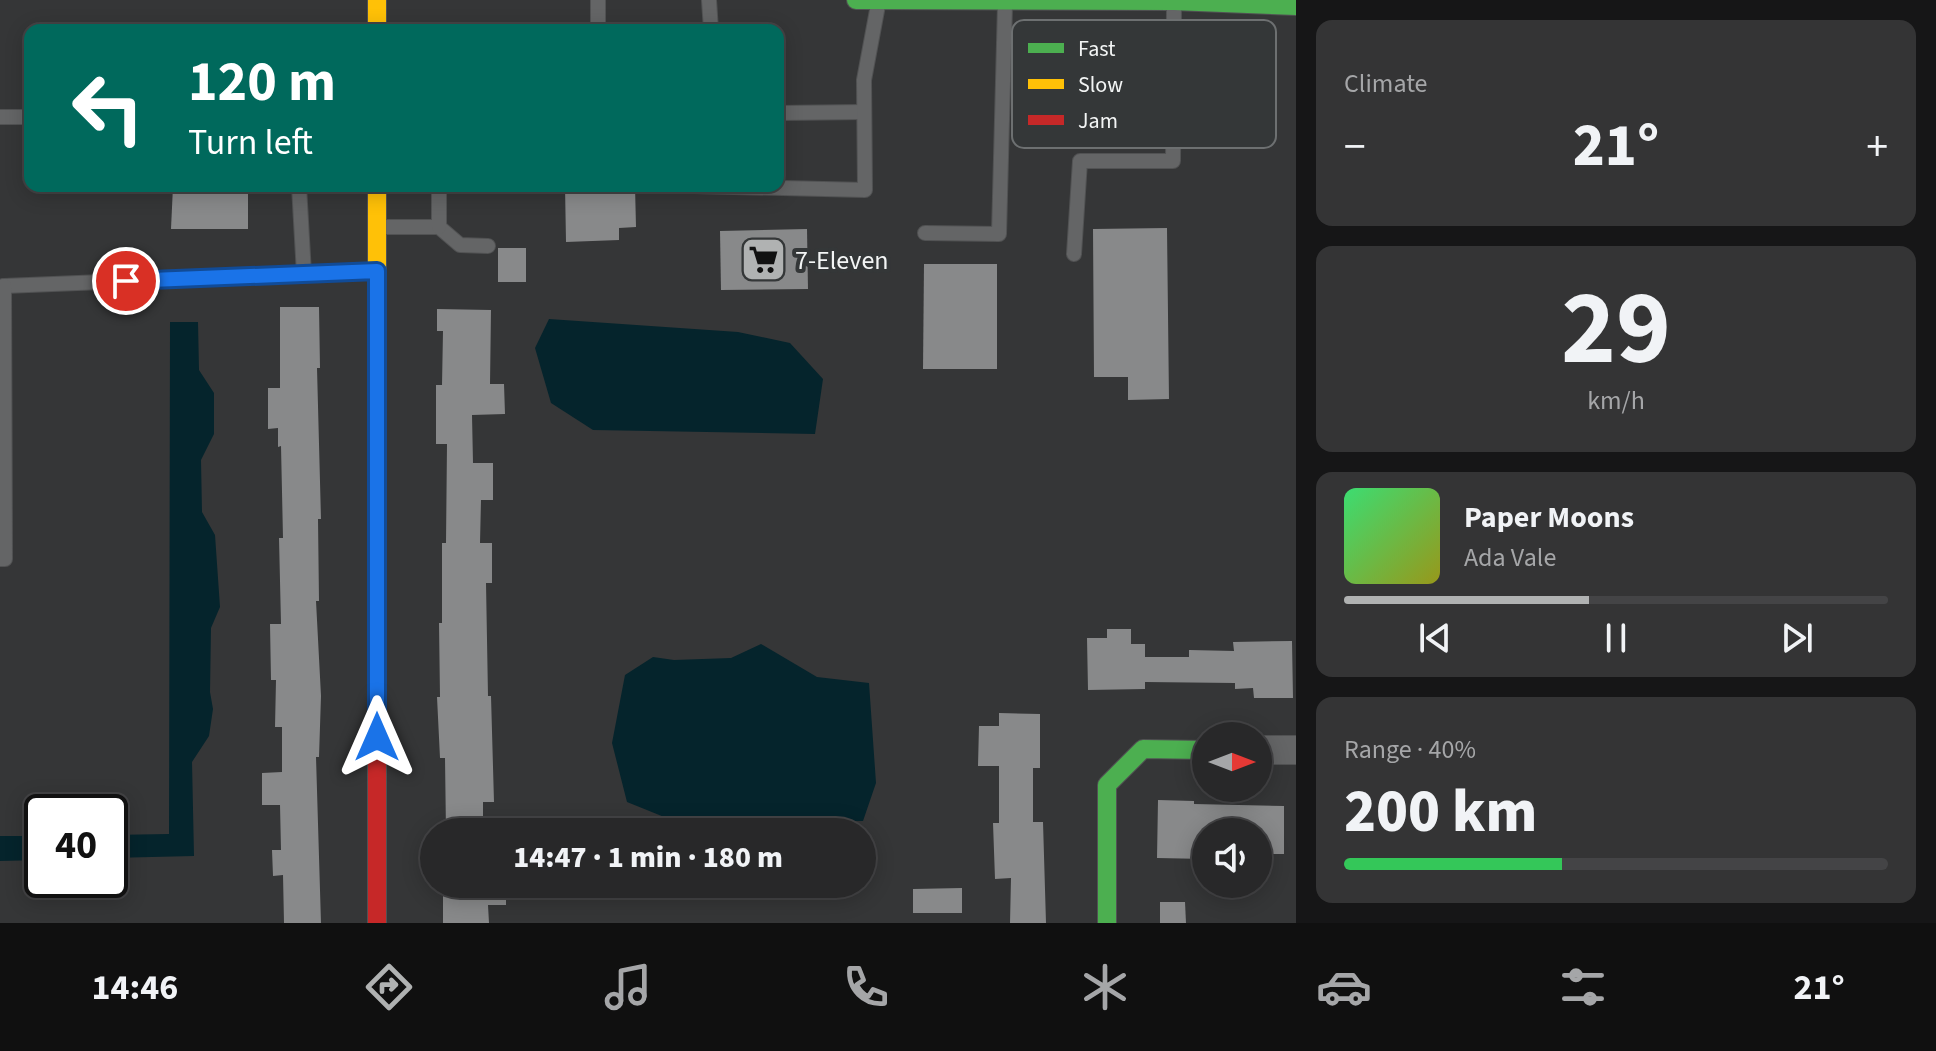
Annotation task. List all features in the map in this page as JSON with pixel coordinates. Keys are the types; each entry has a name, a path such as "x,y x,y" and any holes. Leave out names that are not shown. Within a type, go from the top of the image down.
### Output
{"main road":[{"path":"377,0 377,24"},
{"path":"856,0 1174,1 1296,6"},
{"path":"377,192 377,923"},
{"path":"1107,923 1107,785 1143,749 1192,750"}],"street":[{"path":"1272,750 1296,750"}],"lane":[{"path":"598,0 598,24"},
{"path":"709,0 711,24"},
{"path":"784,188 865,190 864,80 879,0"},
{"path":"925,233 999,234 1005,1"},
{"path":"784,113 864,112"},
{"path":"0,117 24,117"},
{"path":"1074,254 1080,161 1173,161 1173,148"},
{"path":"299,192 304,274"},
{"path":"439,192 439,227"},
{"path":"377,227 439,227 460,245 488,246"},
{"path":"0,559 5,559 2,286 377,271"}],"water":[{"path":"549,319 738,332 790,343 823,379 815,434 593,430 551,403 535,348"},
{"path":"170,322 198,322 199,370 214,393 214,434 201,460 202,512 215,535 220,607 211,628 210,692 213,709 209,736 192,762 194,856 128,858 128,835 169,834"},
{"path":"761,644 817,677 869,683 876,783 864,818 667,818 627,802 612,743 625,675 653,657 674,660 731,658"},
{"path":"0,836 24,836 24,860 0,861"}],"building":[{"path":"173,192 248,192 248,229 171,229"},
{"path":"565,192 635,192 636,227 619,228 619,240 566,242"},
{"path":"1167,228 1169,399 1128,400 1128,377 1094,377 1093,229"},
{"name":"7-Eleven","path":"807,229 808,289 721,290 720,231"},
{"path":"498,248 526,248 526,282 498,282"},
{"path":"924,264 997,264 997,369 923,369"},
{"path":"280,307 319,307 320,368 317,368 321,519 318,519 319,601 316,601 321,696 319,757 316,757 321,923 284,923 283,875 273,876 272,850 281,850 280,805 262,805 262,773 282,772 282,727 275,727 276,680 271,680 270,624 281,624 281,446 278,447 278,428 268,429 268,388 280,388"},
{"path":"437,309 491,310 490,384 504,384 505,414 472,415 473,463 493,463 493,500 481,500 480,543 492,543 492,583 486,583 494,802 483,802 483,818 446,818 445,758 440,758 437,697 440,697 439,623 442,623 442,543 446,543 447,444 436,444 436,385 442,385 443,331 437,331"},
{"path":"1107,629 1131,629 1131,644 1145,644 1145,657 1189,657 1189,650 1234,651 1233,642 1292,641 1293,698 1254,698 1253,688 1235,689 1235,683 1145,682 1145,689 1088,690 1087,638 1107,638"},
{"path":"999,713 1040,714 1040,768 1033,768 1033,822 1043,822 1046,923 1010,923 1011,878 995,879 993,823 999,823 999,766 978,766 979,726 999,726"},
{"path":"1158,800 1284,806 1284,854 1272,854 1272,818 1192,818 1192,859 1157,858"},
{"path":"962,888 962,913 913,913 913,889"},
{"path":"443,898 506,898 506,905 488,905 489,923 443,923"},
{"path":"1160,902 1185,902 1186,923 1160,923"}],"traffic: fast":[{"path":"856,0 1174,1 1296,6"},
{"path":"1107,923 1107,785 1143,749 1192,750"}],"traffic: slow":[{"path":"377,0 377,24"},
{"path":"377,192 377,763"}],"traffic: jam":[{"path":"377,763 377,923"}],"place":[{"name":"7-Eleven","path":"764,260"}],"route":[{"path":"126,281 377,271 377,737"}]}
